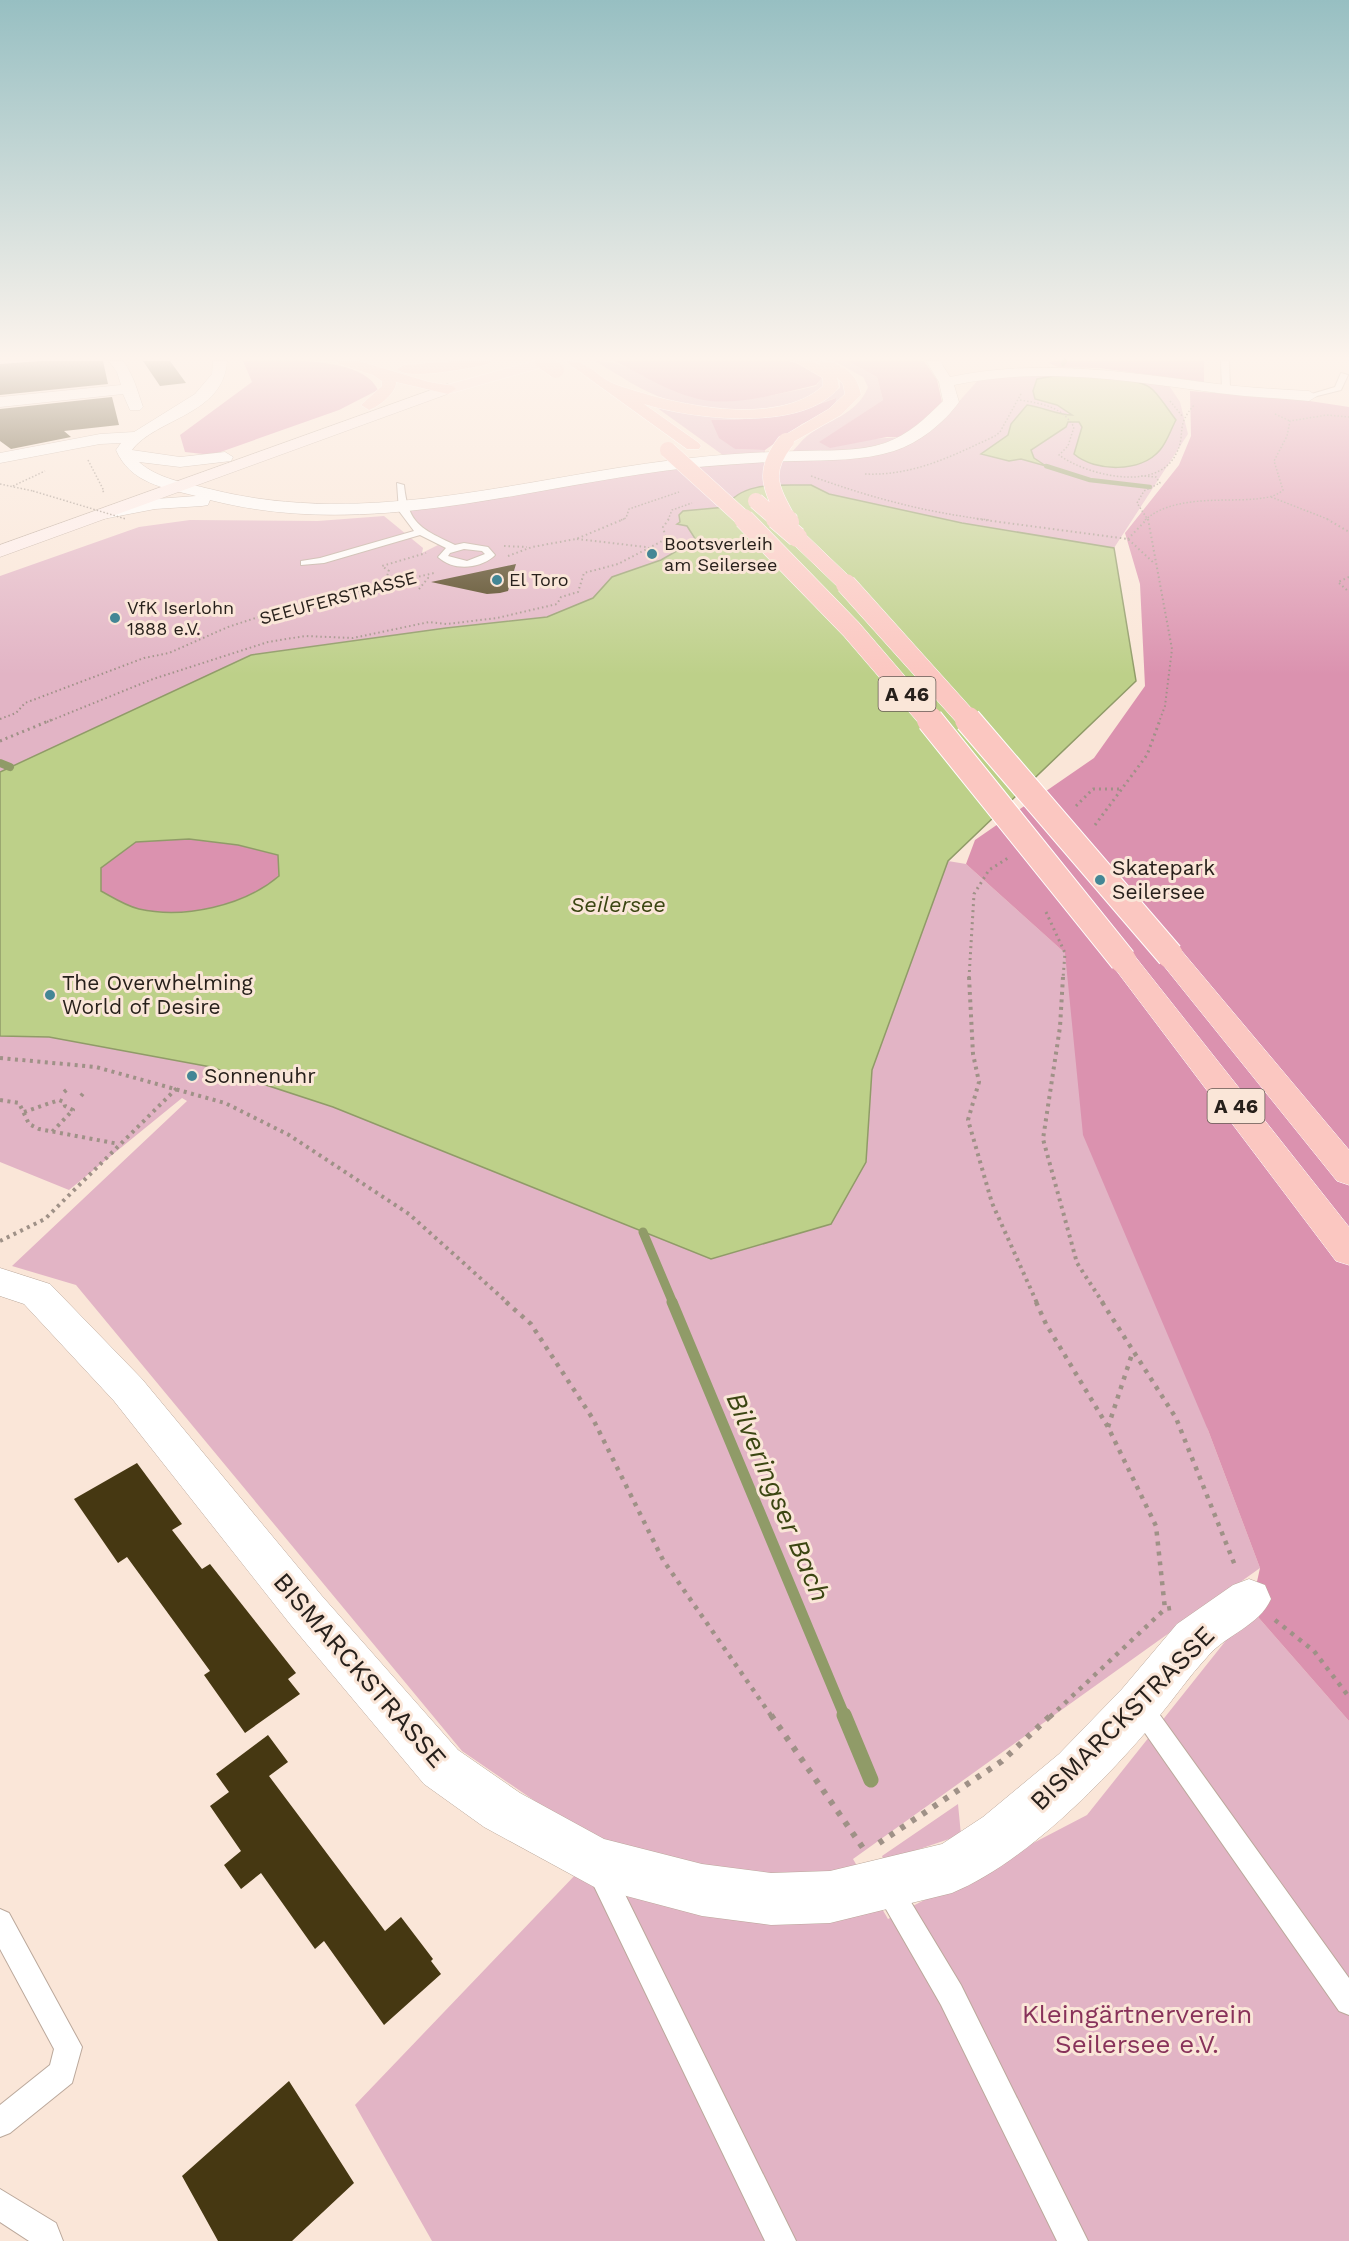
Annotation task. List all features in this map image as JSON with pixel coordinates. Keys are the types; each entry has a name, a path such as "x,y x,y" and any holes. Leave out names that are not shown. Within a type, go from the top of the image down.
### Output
{"highway":[{"name":"A 46","path":"684,466 744,517 833,606 985,788 1123,960 1349,1252"},
{"path":"715,466 728,477"},
{"path":"770,466 769,478 776,498 797,537"},
{"name":"A 46","path":"745,492 846,584 937,684 1170,955 1349,1173"}],"main road":[{"path":"0,539 161,481 219,466"},
{"path":"0,551 178,487 220,466"}],"street":[{"path":"0,468 27,466"},
{"path":"131,466 161,481 225,500 266,508 310,511 402,510 458,503 669,466"},
{"path":"221,466 213,488 225,500"},
{"path":"103,514 154,504 225,500"},
{"name":"BISMARCKSTRASSE","path":"0,1282 38,1294 128,1390 306,1610 441,1767 502,1810 596,1862 702,1890 771,1899 830,1896 952,1867 1001,1835 1076,1771 1139,1705 1193,1640 1249,1599"}],"lane":[{"path":"400,485 402,510 406,518 419,532 449,546"},
{"path":"304,563 321,561 419,532"},
{"path":"1139,1705 1349,2001"},
{"path":"596,1862 781,2241"},
{"path":"884,1882 951,1995 1073,2241"},
{"path":"0,1922 68,2047 62,2073 0,2123"},
{"path":"0,2204 45,2234 48,2241"}],"path":[{"path":"90,466 104,491 96,495"},
{"path":"1074,466 1111,476 1156,477 1160,483 1144,491 1137,503 1148,518 1172,649 1165,706 1147,755 1090,831"},
{"path":"1141,476 1166,466"},
{"path":"1128,539 1157,511 1195,501 1270,497 1279,494 1283,490 1275,466"},
{"path":"804,474 863,495 927,512 1128,539 1156,565"},
{"path":"0,483 126,519"},
{"path":"506,561 508,554 576,539 626,518 629,509 684,490"},
{"path":"1270,497 1321,516 1349,532"},
{"path":"67,505 86,499"},
{"path":"0,741 153,680 268,642 304,636 353,638 429,622 447,624 497,618 557,604 561,597 578,592 584,573 618,564 648,547 576,539"},
{"path":"388,584 385,581 389,571 382,567 449,546"},
{"name":"SEEUFERSTRASSE","path":"0,719 15,713 25,703 144,658 169,653 242,622 270,615 289,607 436,572"},
{"path":"419,589 428,578 425,575"},
{"path":"1349,577 1338,582 1349,592"},
{"path":"1073,808 1093,789 1121,789"},
{"path":"1013,855 989,870 974,894 974,930 969,980 973,1054 979,1082 968,1120 992,1203 1046,1324 1108,1427 1155,1526 1165,1609"},
{"path":"1043,906 1065,953 1060,1028 1043,1139 1077,1263 1176,1418 1249,1599 1314,1651 1349,1697"},
{"path":"0,1058 96,1067 177,1088 225,1103 289,1135 409,1214 531,1324 593,1419 663,1560 865,1851 1002,1761 1165,1609 1175,1608"},
{"path":"64,1092 69,1088"},
{"path":"0,1241 45,1219 177,1088"},
{"path":"81,1096 84,1091"},
{"path":"0,1100 18,1103 32,1127 120,1144"},
{"path":"24,1112 59,1100 64,1102 65,1106 73,1110 52,1132"},
{"path":"1108,1427 1133,1351"}],"green space":[{"path":"703,466 1168,466 1114,548 962,523 829,494 811,485 726,507 702,509 678,524 687,526 696,540 661,560 612,577 593,598 547,617 446,628 251,655 0,772 0,576 139,527 190,520 318,521 384,516 423,548 422,553 444,542 423,533 404,510 460,504 630,472"},
{"name":"Kleingärtnerverein Seilersee e.V.","path":"1074,854 1208,1430 1260,1568 853,1859 888,1919 1087,1815 1251,1609 1349,1721 1349,2241 432,2241 355,2105 578,1872 561,1819 462,1751 76,1285 12,1266 187,1101 182,1098 69,1190 0,1162 0,1036 49,1037 211,1067 333,1106 711,1259 866,1162 872,1070 948,861 966,864 1064,952"},
{"path":"958,1804 961,1835 884,1861 882,1856"}],"shaded area":[{"path":"1179,466 1349,466 1349,1721 1251,1609 1260,1568 1208,1430 1083,1135 1065,953 966,864 975,840 1094,758 1145,686 1140,584 1125,533"},
{"path":"189,839 238,845 278,855 279,876 249,895 213,908 194,911 156,912 139,909 101,892 101,868 136,842"}],"water":[{"path":"1100,466 1132,466 1118,467"},
{"name":"Seilersee","path":"776,485 811,485 829,494 962,523 1114,548 1136,681 948,861 872,1070 866,1162 831,1224 711,1259 333,1107 211,1067 49,1037 0,1036 0,772 251,655 446,628 547,617 593,598 612,577 661,560 696,540 687,526 677,524 680,522 679,515 683,511 726,507 733,498 753,488","holes":["189,839 238,845 278,855 279,876 249,895 231,902 194,911 156,912 129,906 101,891 101,868 136,842"]}],"building":[{"path":"516,564 508,591 500,593 487,594 431,582"},
{"path":"137,1463 182,1524 172,1530 202,1569 210,1564 296,1673 288,1679 300,1694 245,1733 204,1675 210,1671 127,1557 118,1563 74,1499"},
{"path":"268,1735 288,1762 269,1776 385,1931 401,1917 433,1959 431,1961 441,1974 384,2025 324,1941 315,1949 261,1873 241,1889 224,1865 241,1851 210,1806 229,1792 216,1774"},
{"path":"289,2081 354,2183 292,2241 218,2241 182,2176"}],"waterway":[{"path":"1046,466 1090,480 1150,487"},
{"path":"0,763 10,767"},
{"name":"Bilveringser Bach","path":"643,1232 673,1303"},
{"name":"Bilveringser Bach","path":"672,1302 845,1717"},
{"name":"Bilveringser Bach","path":"844,1715 871,1780"}],"place":[{"name":"Bootsverleih am Seilersee","path":"652,554"},
{"name":"El Toro","path":"497,580"},
{"name":"VfK Iserlohn 1888 e.V.","path":"115,618"},
{"name":"Skatepark Seilersee","path":"1100,880"},
{"name":"The Overwhelming World of Desire","path":"50,995"},
{"name":"Sonnenuhr","path":"192,1076"}]}
